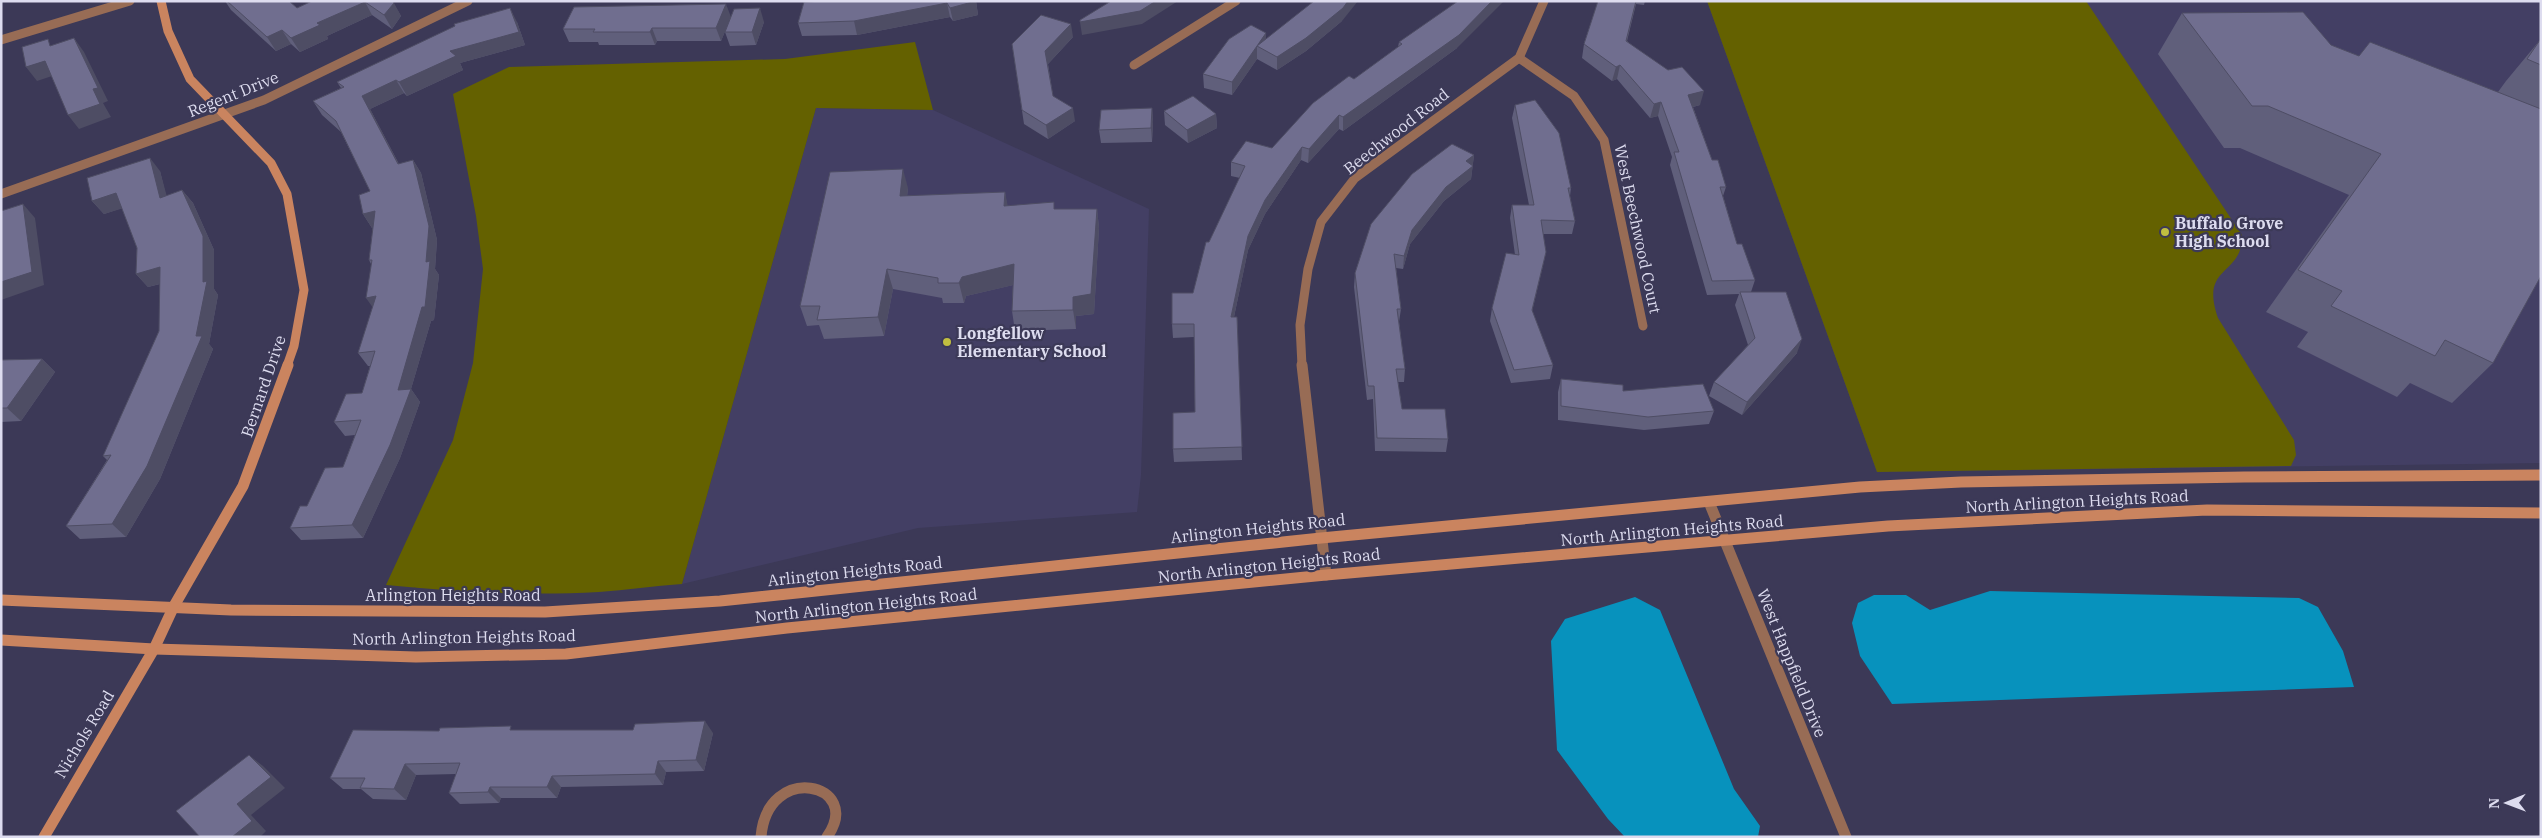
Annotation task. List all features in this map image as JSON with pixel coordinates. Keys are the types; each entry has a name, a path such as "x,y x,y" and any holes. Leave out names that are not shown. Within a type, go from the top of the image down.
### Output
{"main road":[{"name":"Bernard Drive","path":"154,649 174,606 243,486 278,398 288,364 304,290 288,194 271,163 190,79 168,31 162,1"},
{"name":"North Arlington Heights Road","path":"1709,502 1860,488 1961,482 2541,475"},
{"name":"Arlington Heights Road","path":"1,600 232,610 429,613 545,612 730,600 1321,538 1709,502"},
{"name":"North Arlington Heights Road","path":"1,640 154,649 416,657 566,654 787,628 1326,575 1726,542 1888,526 2207,510 2541,512"},
{"name":"Nichols Road","path":"44,837 154,649"}],"street":[{"path":"1,40 130,1"},
{"name":"Regent Drive","path":"1,194 264,100 468,1"},
{"path":"1134,64 1236,1"},
{"path":"1519,58 1544,1"},
{"name":"West Beechwood Court","path":"1519,58 1574,96 1604,140 1643,326"},
{"name":"Beechwood Road","path":"1326,575 1303,385 1300,325 1308,269 1321,222 1355,178 1519,58"},
{"name":"West Happfield Drive","path":"1709,502 1846,837"},
{"path":"761,837 760,827 769,805 784,794 802,787 813,788 823,792 830,799 834,809 835,820 828,837"}],"shaded area":[{"name":"Buffalo Grove High School","path":"1707,1 2541,1 2541,463 1877,472"},
{"path":"1707,1 2086,1 2242,235 2236,258 2218,279 2214,288 2214,301 2218,318 2294,440 2296,455 2291,466 1877,472"},
{"path":"915,42 933,110 816,108 682,584 599,592 546,594 439,590 386,585 453,440 473,363 483,269 476,216 453,94 509,67 785,59"},
{"name":"Longfellow Elementary School","path":"816,108 933,110 1149,209 1141,475 1137,512 918,528 682,584"}],"water":[{"path":"1990,591 2299,598 2318,607 2343,651 2354,687 1892,704 1860,656 1852,623 1858,603 1874,595 1906,595 1930,610"},
{"path":"1635,597 1660,610 1734,789 1760,826 1758,837 1625,837 1608,819 1557,750 1551,641 1565,619"}],"building":[{"path":"227,1 289,1 297,8 312,1 392,1 394,3 384,15 365,2 317,23 320,25 291,38 282,30 267,37"},
{"path":"976,1 950,8 947,3 854,21 798,23 804,2"},
{"path":"1111,1 1156,1 1140,11 1080,22 1080,20"},
{"path":"1314,1 1348,1 1343,8 1306,38 1277,57 1257,46"},
{"path":"1458,1 1492,1 1459,35 1343,117 1339,115 1309,149 1302,147 1265,200 1248,236 1231,317 1237,317 1242,447 1173,449 1173,413 1195,412 1194,324 1172,324 1172,293 1193,293 1206,242 1209,242 1245,166 1231,162 1246,141 1272,148 1313,103 1349,76 1354,79 1402,44 1399,42"},
{"path":"1598,1 1636,1 1626,41 1668,70 1682,67 1704,91 1688,95 1712,160 1718,160 1726,187 1720,187 1737,244 1742,244 1755,280 1712,281 1674,152 1679,152 1661,102 1654,104 1620,65 1616,67 1584,44"},
{"path":"726,4 716,28 652,28 650,32 593,32 595,29 563,29 574,7"},
{"path":"510,8 519,32 450,51 456,56 399,82 396,80 362,96 398,164 413,160 429,226 426,262 430,261 425,307 422,307 398,390 411,389 390,445 352,525 290,528 300,506 307,506 325,468 343,467 361,420 334,422 346,394 362,393 375,351 358,353 376,296 366,298 372,260 369,260 375,211 363,214 359,195 370,191 336,121 313,101 344,87 337,82 455,26 454,24"},
{"path":"760,8 752,32 725,32 734,9"},
{"name":"Buffalo Grove High School","path":"2303,12 2331,45 2359,56 2370,42 2541,109 2541,276 2493,363 2445,340 2435,356 2331,306 2342,291 2298,270 2381,154 2268,106 2252,106 2182,13"},
{"path":"1041,15 1071,24 1045,51 1053,96 1073,108 1046,125 1022,110 1012,44"},
{"path":"1251,25 1266,33 1232,82 1203,74 1229,39"},
{"path":"74,38 98,88 93,89 100,104 68,115 45,61 26,67 22,47 48,39 50,46"},
{"path":"2541,40 2541,65 2527,59"},
{"path":"1193,96 1216,114 1187,130 1164,111"},
{"path":"1535,100 1559,133 1571,188 1568,188 1575,221 1541,220 1546,252 1532,310 1553,365 1514,370 1492,308 1506,253 1519,255 1512,205 1534,205 1515,105"},
{"path":"1152,108 1151,128 1099,130 1101,110"},
{"path":"1452,144 1474,155 1466,161 1473,166 1446,187 1412,230 1404,256 1394,254 1401,309 1397,309 1405,369 1396,369 1402,409 1445,409 1448,439 1377,438 1374,386 1368,386 1355,273 1371,224 1412,174"},
{"path":"150,158 160,198 182,190 203,236 203,282 207,281 196,336 202,336 147,466 112,524 66,526 111,455 103,456 159,331 160,267 136,274 137,248 116,193 92,201 87,178"},
{"path":"903,169 900,196 1005,192 1004,206 1054,202 1054,209 1097,209 1091,294 1073,297 1073,310 1012,311 1014,264 962,277 959,283 938,283 938,278 887,269 878,317 817,320 820,306 800,306 830,172"},
{"path":"23,204 32,272 1,282 1,211"},
{"path":"1740,292 1786,292 1802,339 1747,402 1714,382 1755,338"},
{"path":"42,359 7,408 1,408 1,360"},
{"path":"1561,379 1623,385 1623,391 1703,384 1714,411 1648,417 1561,406"},
{"path":"705,721 696,760 658,761 655,774 552,776 547,787 490,787 488,792 449,793 460,763 405,764 394,789 360,788 365,778 330,778 353,730 439,731 440,728 511,726 510,730 633,730 635,724"},
{"path":"249,755 271,777 237,804 252,821 232,837 200,837 176,811"}],"place":[{"name":"Buffalo Grove High School","path":"2165,232"},
{"name":"Longfellow Elementary School","path":"947,342"}]}
